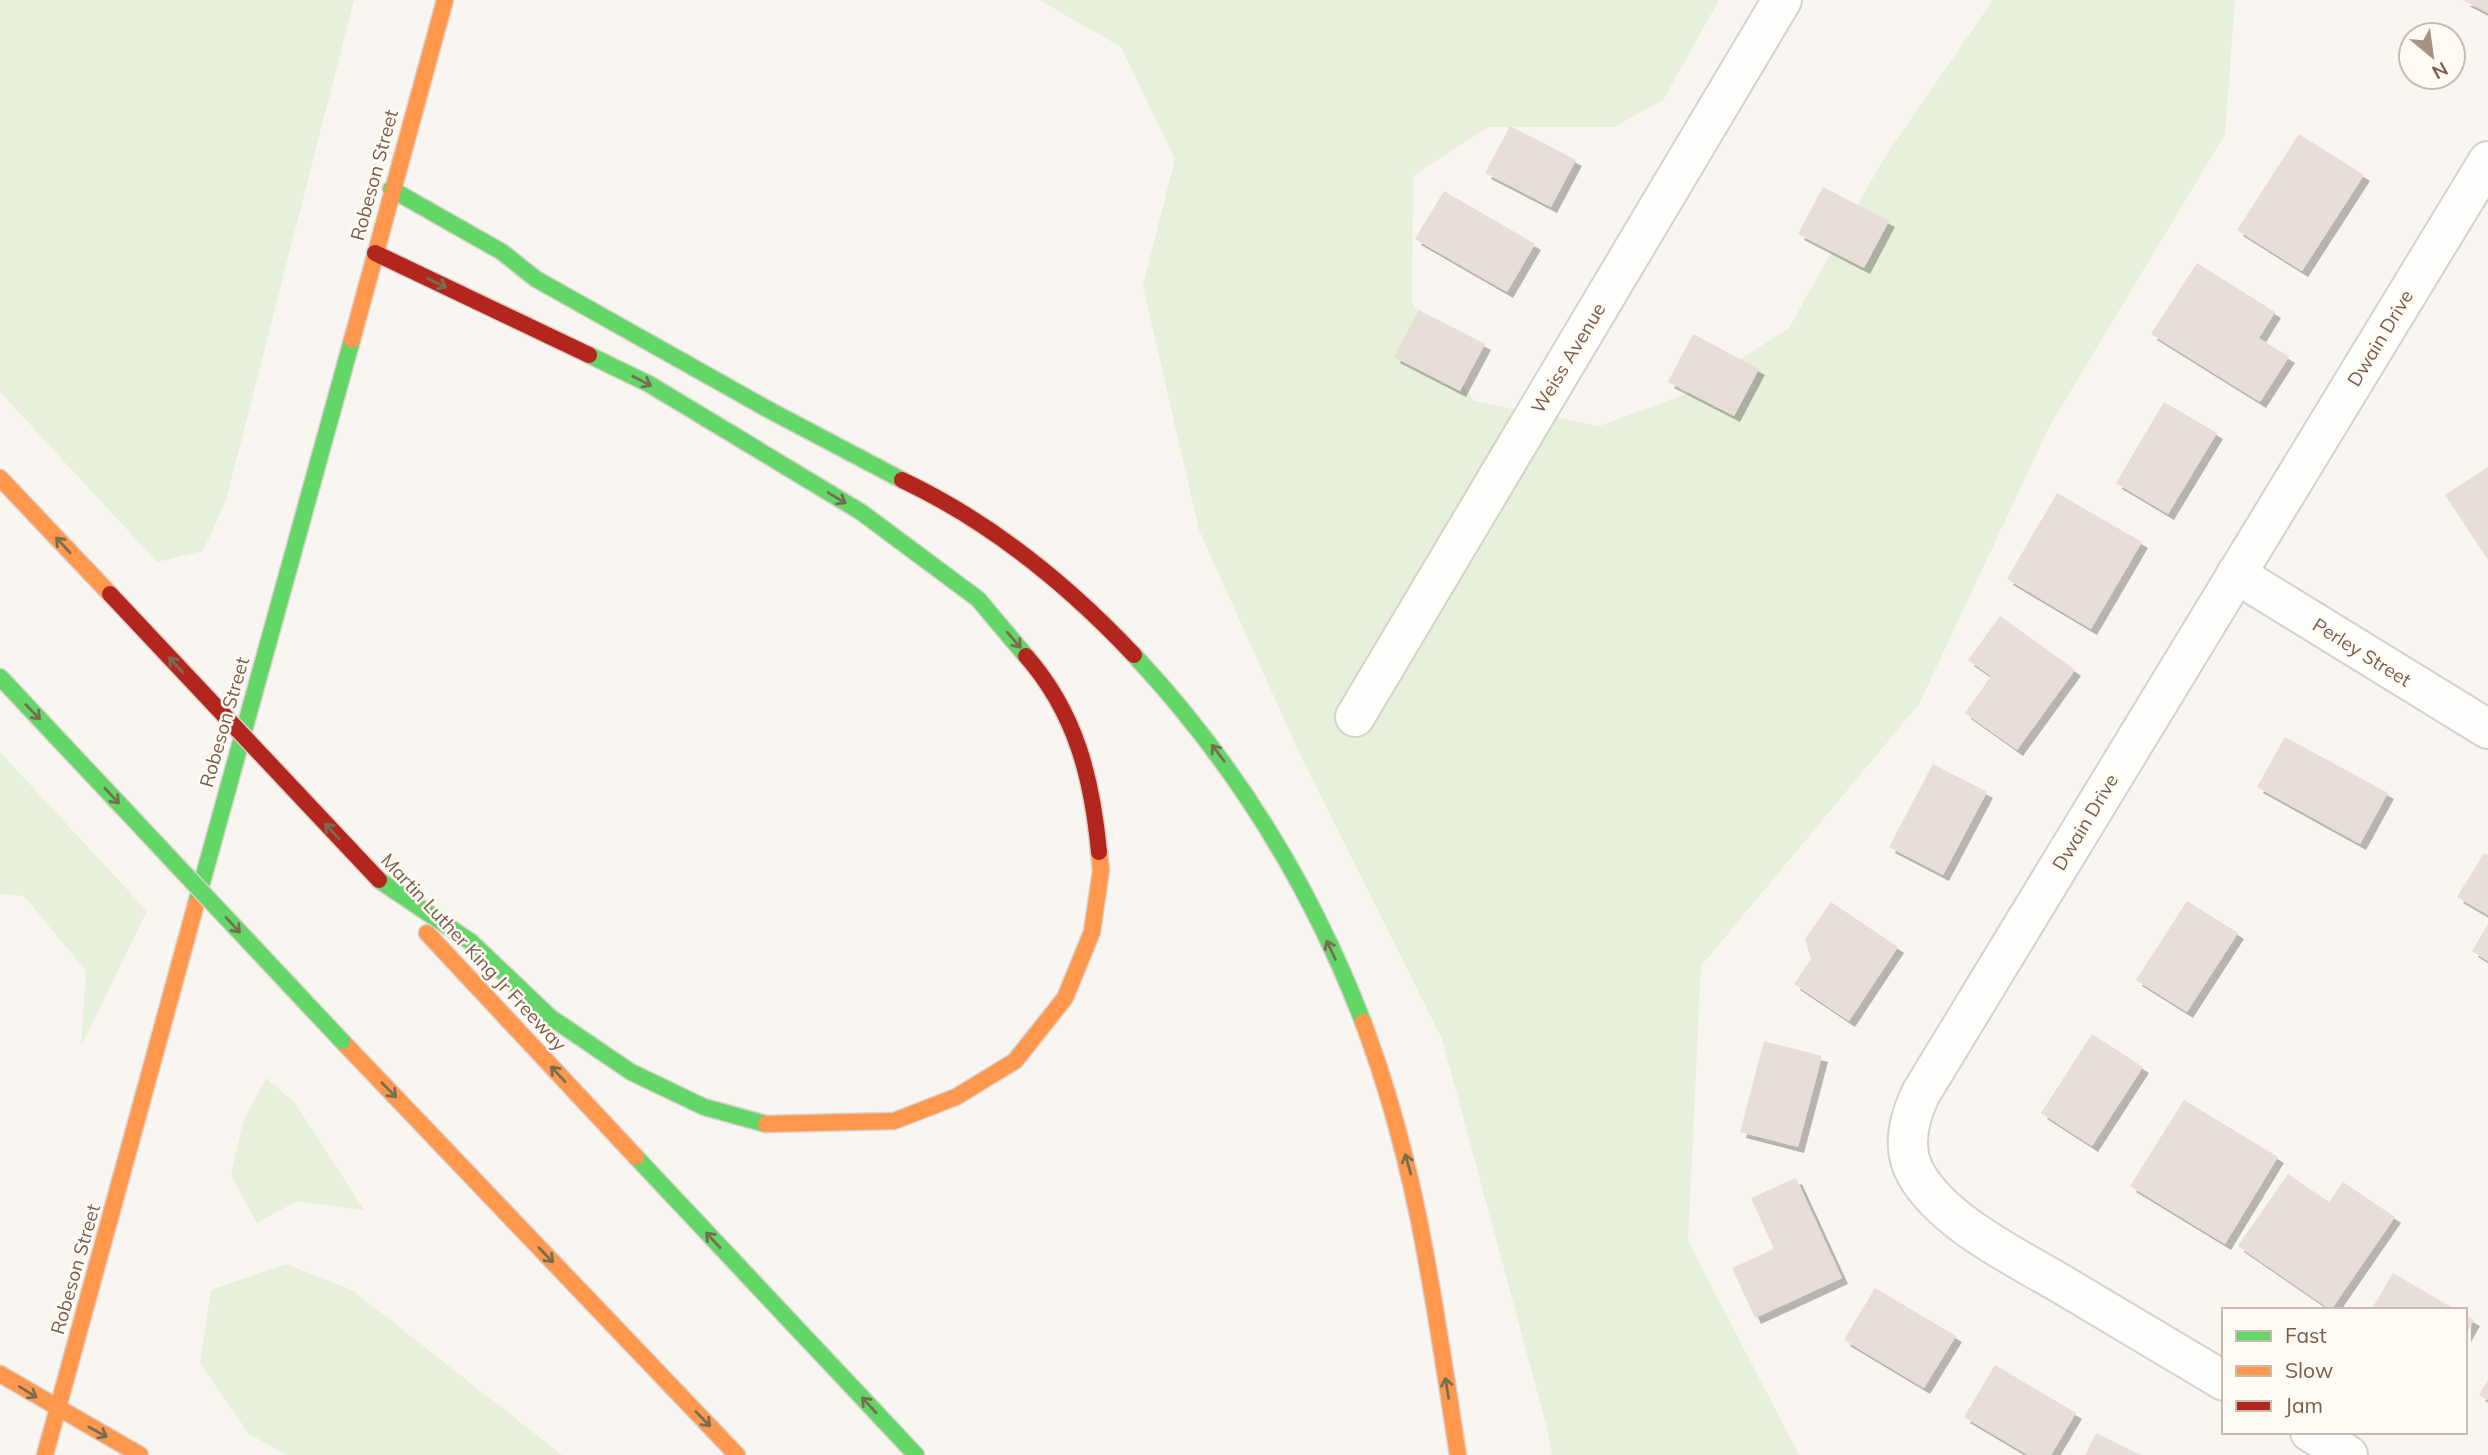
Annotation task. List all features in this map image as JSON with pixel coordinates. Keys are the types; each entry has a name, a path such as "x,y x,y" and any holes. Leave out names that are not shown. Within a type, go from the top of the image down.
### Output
{"main road":[{"name":"Robeson Street","path":"44,1455 445,0"},
{"path":"391,189 502,252 548,286 852,456 949,504 1090,610 1215,749 1268,825 1313,909 1356,1002 1390,1101 1413,1183 1458,1455"},
{"path":"375,253 649,384 861,512 978,599 1037,667 1072,725 1094,796 1101,870 1092,932 1065,998 1015,1060 956,1097 894,1121 829,1125 763,1124 704,1107 631,1072 550,1017 471,942 379,880"},
{"name":"Martin Luther King Jr Freeway","path":"0,478 916,1455"},
{"path":"0,677 737,1455"},
{"path":"0,1374 57,1410 139,1455"}],"street":[{"name":"Weiss Avenue","path":"1354,717 1782,0"},
{"name":"Dwain Drive","path":"2222,1380 1975,1232 1932,1195 1915,1173 1908,1146 1909,1118 1921,1093 2488,161"},
{"name":"Perley Street","path":"2236,574 2488,729"},
{"path":"2313,1434 2348,1455"}],"green space":[{"path":"0,0 354,0 226,500 203,551 157,562 0,392"},
{"path":"1039,0 1719,0 1663,100 1614,127 1488,127 1413,176 1412,302 1474,401 1599,426 1684,395 1789,328 1884,158 1993,0 2235,0 2225,134 2049,427 1919,704 1701,966 1688,1241 1799,1455 1552,1455 1442,1039 1298,750 1199,530 1143,286 1175,159 1121,47"},
{"path":"0,752 147,911 81,1046 86,971 24,896 0,894"},
{"path":"266,1078 295,1103 364,1210 297,1201 257,1223 231,1175 243,1122"},
{"path":"286,1264 352,1290 562,1455 286,1455 249,1434 200,1363 211,1290"}],"building":[{"path":"2463,0 2488,0 2488,13"},
{"path":"1510,126 1576,160 1551,207 1485,173"},
{"path":"2299,134 2364,175 2302,271 2237,230"},
{"path":"1823,187 1889,221 1864,268 1798,234"},
{"path":"1444,191 1535,244 1507,292 1415,239"},
{"path":"2197,263 2275,312 2259,338 2289,357 2260,402 2151,334"},
{"path":"1419,310 1485,344 1460,391 1394,357"},
{"path":"1693,334 1759,369 1734,416 1668,382"},
{"path":"2164,402 2217,433 2168,514 2116,483"},
{"path":"2488,467 2488,560 2445,495"},
{"path":"2057,493 2142,542 2091,629 2007,579"},
{"path":"2000,616 2075,670 2017,750 1965,713 1991,676 1968,660"},
{"path":"2285,737 2388,793 2360,844 2257,787"},
{"path":"1933,764 1987,792 1943,875 1889,847"},
{"path":"2484,853 2488,855 2488,915 2457,897"},
{"path":"2187,901 2238,933 2187,1012 2136,980"},
{"path":"1831,902 1898,947 1849,1021 1794,984 1811,959 1805,939"},
{"path":"2488,924 2488,961 2472,951"},
{"path":"2092,1034 2143,1067 2092,1146 2041,1113"},
{"path":"1764,1041 1822,1056 1798,1147 1740,1132"},
{"path":"2184,1100 2278,1157 2225,1244 2130,1186"},
{"path":"2288,1174 2329,1202 2343,1182 2395,1217 2332,1308 2328,1308 2238,1246"},
{"path":"1796,1178 1842,1278 1755,1318 1732,1268 1774,1249 1751,1198"},
{"path":"2393,1273 2453,1308 2372,1308"},
{"path":"1875,1288 1956,1336 1924,1388 1844,1340"},
{"path":"2467,1316 2474,1320 2467,1332"},
{"path":"1995,1365 2076,1413 2051,1455 2028,1455 1964,1417"},
{"path":"2488,1380 2488,1400 2479,1395"},
{"path":"2096,1433 2141,1455 2085,1455"}],"traffic: fast":[{"path":"391,189 502,252 536,279 771,411 902,480"},
{"path":"196,904 352,340"},
{"path":"589,355 649,384 861,512 978,599 1026,656"},
{"path":"1134,655 1205,738 1266,827 1319,922 1363,1022"},
{"path":"0,677 186,875"},
{"path":"186,875 342,1041"},
{"path":"379,880 471,942 550,1017 631,1072 704,1107 766,1124"},
{"path":"636,1157 916,1455"}],"traffic: slow":[{"path":"352,340 445,0"},
{"path":"0,478 110,594"},
{"path":"766,1124 894,1121 956,1097 1015,1061 1065,998 1092,932 1101,870 1099,852"},
{"path":"45,1455 196,904"},
{"path":"427,933 636,1157"},
{"path":"1363,1022 1382,1076 1411,1183 1432,1290 1458,1455"},
{"path":"342,1041 737,1455"},
{"path":"0,1374 140,1455"}],"traffic: jam":[{"path":"375,253 589,355"},
{"path":"902,480 966,515 1026,557 1082,604 1134,655"},
{"path":"110,594 379,880"},
{"path":"1026,656 1058,700 1079,748 1092,798 1099,852"}]}
